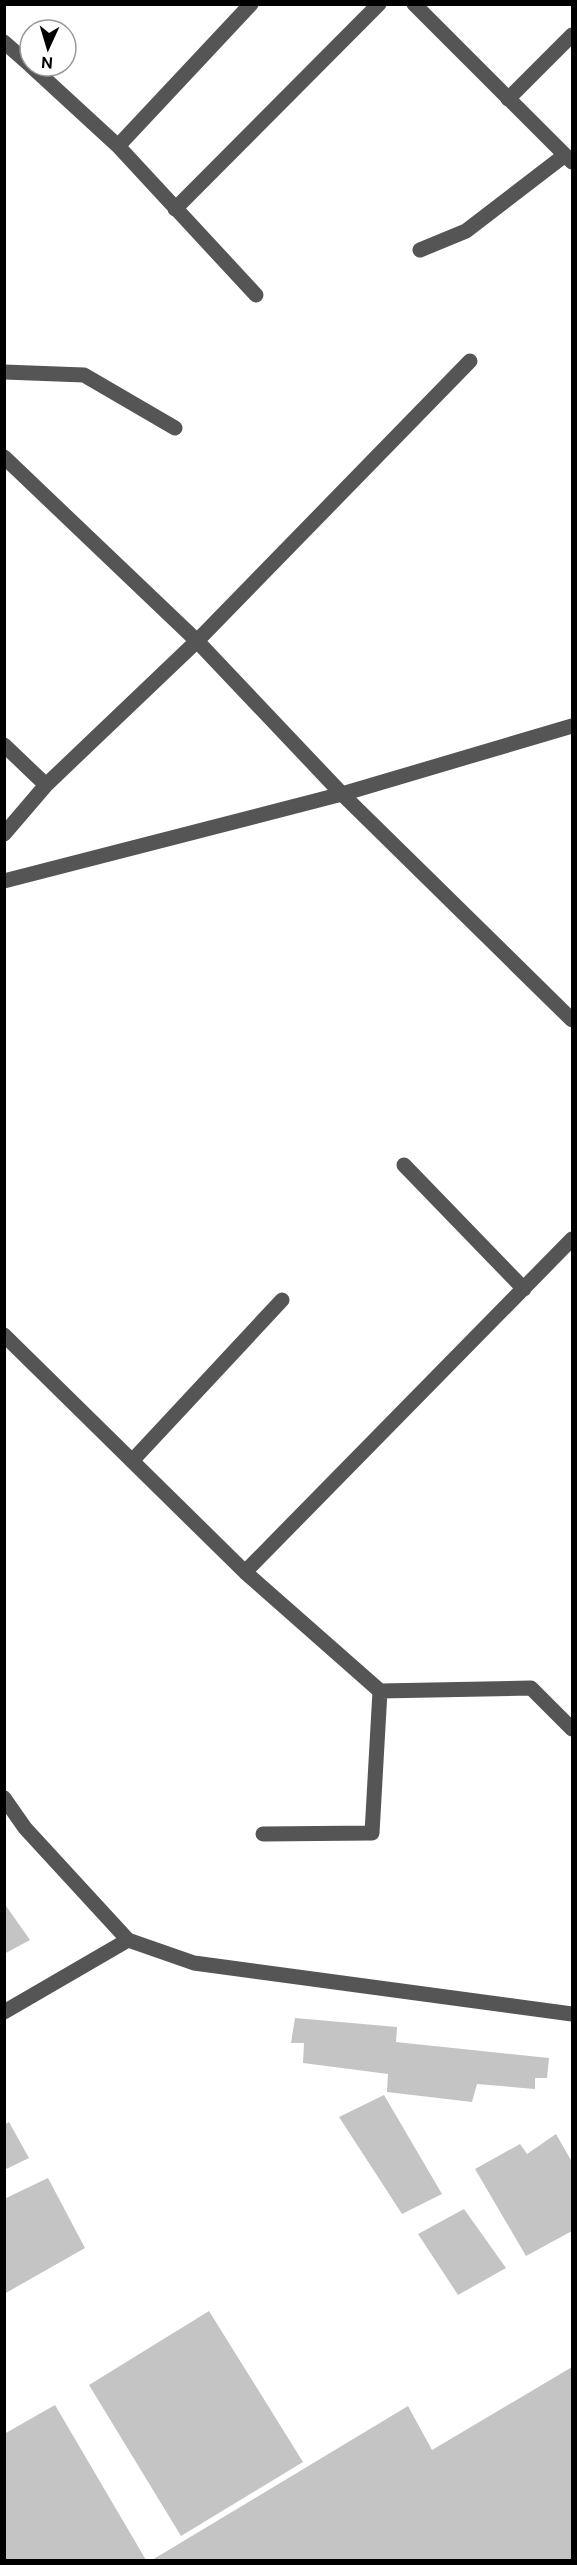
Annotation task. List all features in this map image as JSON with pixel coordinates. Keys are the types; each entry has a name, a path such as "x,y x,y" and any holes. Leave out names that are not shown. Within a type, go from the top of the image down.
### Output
{"street":[{"path":"118,146 251,4"},
{"path":"175,209 379,4"},
{"path":"419,6 569,159 466,231 420,250"},
{"path":"508,99 573,35"},
{"path":"4,42 18,55"},
{"path":"43,78 118,146 255,295"},
{"path":"4,834 46,785 197,641 470,361"},
{"path":"4,372 84,375 175,428"},
{"path":"4,457 197,641 342,794 573,1020"},
{"path":"4,881 342,794 573,726"},
{"path":"4,745 46,785"},
{"path":"404,1165 524,1288"},
{"path":"245,1572 573,1239"},
{"path":"132,1461 282,1300"},
{"path":"4,1335 245,1572 380,1691 531,1688 573,1728"},
{"path":"263,1834 372,1833 380,1691"},
{"path":"4,1798 25,1828 128,1940 194,1963 573,2014"},
{"path":"4,2012 128,1940"}],"building":[{"path":"4,1903 30,1940 4,1954"},
{"path":"295,2018 397,2027 396,2042 549,2058 547,2078 535,2078 535,2089 477,2084 472,2102 387,2092 388,2074 303,2063 304,2043 291,2043"},
{"path":"384,2095 442,2194 402,2214 339,2117"},
{"path":"9,2122 29,2158 4,2170 4,2125"},
{"path":"556,2134 572,2162 572,2231 526,2256 475,2169 520,2144 527,2154"},
{"path":"48,2178 85,2248 4,2294 4,2199"},
{"path":"464,2209 506,2268 458,2295 418,2234"},
{"path":"209,2311 303,2462 181,2536 89,2385"},
{"path":"572,2367 572,2560 152,2560 408,2406 432,2450"},
{"path":"55,2405 146,2560 4,2560 4,2434"}]}
